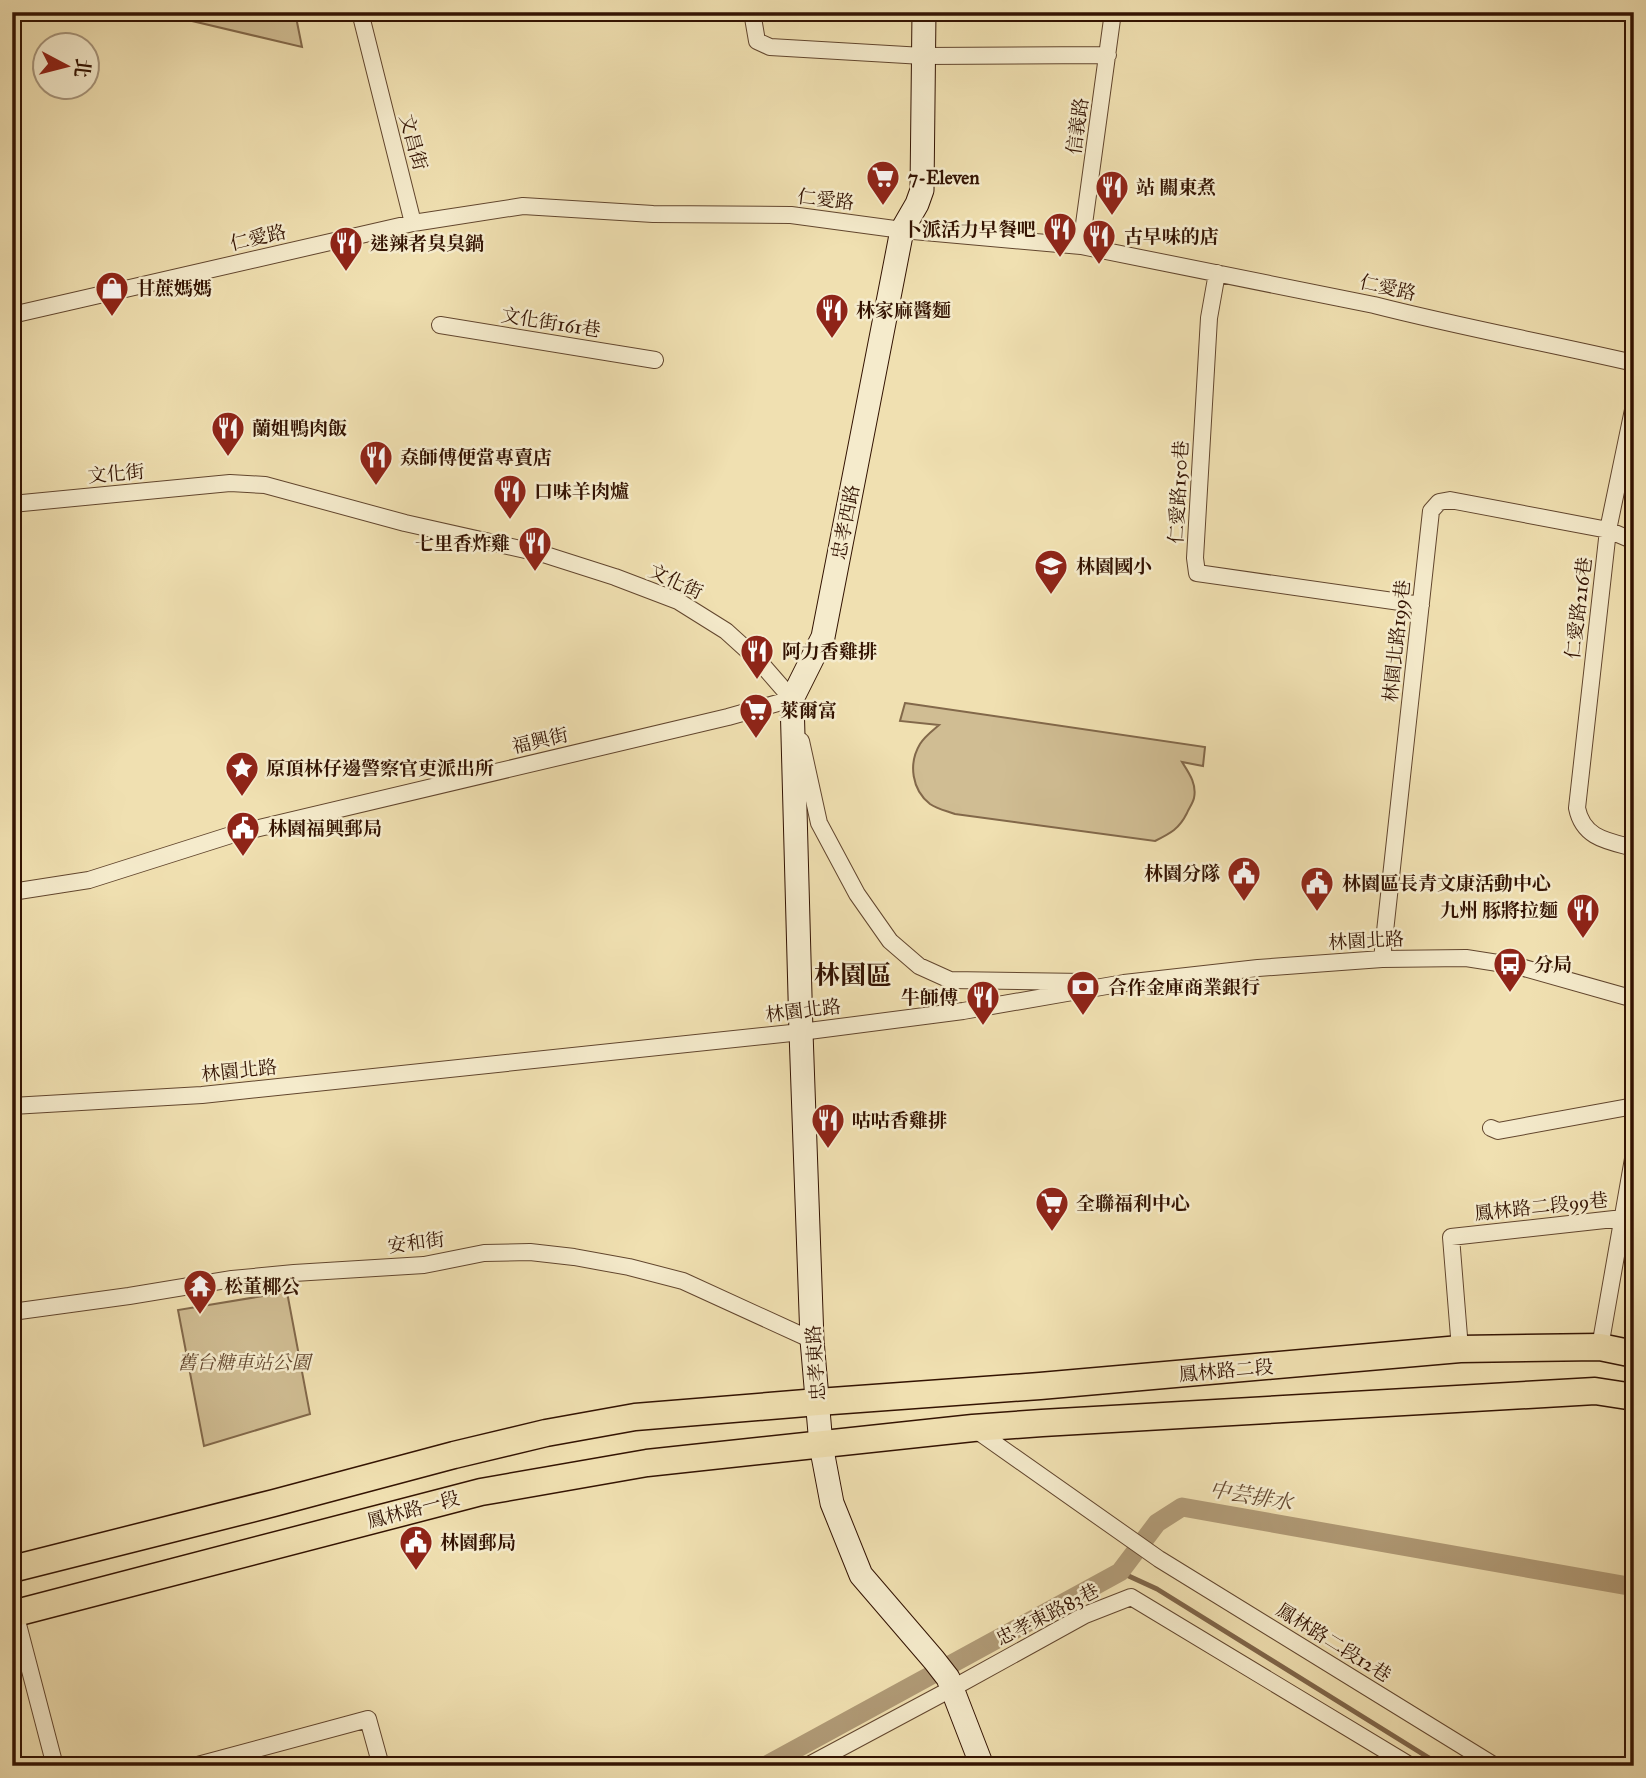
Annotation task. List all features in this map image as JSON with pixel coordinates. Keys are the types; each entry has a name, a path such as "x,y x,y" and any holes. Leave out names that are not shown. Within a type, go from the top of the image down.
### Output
{"main road":[{"name":"鳳林路二段","path":"818,1402 1040,1386 1460,1349 1600,1347 1634,1354"},
{"path":"821,1445 973,1428 1595,1391 1634,1397"},
{"path":"12,1569 546,1433 635,1417 818,1402"},
{"name":"鳳林路一段","path":"13,1614 481,1492 647,1463 821,1445"}],"street":[{"name":"文昌街","path":"360,12 413,223"},
{"path":"752,12 757,41 770,47 923,56 1108,55"},
{"name":"忠孝西路","path":"801,1032 792,699 823,637 902,230 922,190 923,12"},
{"name":"信義路","path":"1081,246 1113,12"},
{"name":"仁愛路","path":"12,315 413,223 523,206 653,214 791,215 902,230 1081,246 1374,305 1634,363"},
{"name":"仁愛路150巷","path":"1217,273 1209,318 1195,558 1197,573 1421,605"},
{"name":"文化街161巷","path":"440,325 655,360"},
{"name":"仁愛路216巷","path":"1634,405 1608,530 1577,808 1585,829 1613,843 1634,848"},
{"name":"文化街","path":"12,504 230,483 265,485 405,523 543,554 678,601 726,631 758,660 792,699 819,823 857,894 890,941 919,966 950,980 1124,982"},
{"name":"林園北路199巷","path":"1382,959 1431,511 1439,502 1450,500 1608,530"},
{"path":"1608,530 1634,541"},
{"name":"福興街","path":"12,892 89,880 234,834 728,717 792,699"},
{"name":"林園北路","path":"12,1106 202,1095 801,1032 963,1011 1124,982 1382,959 1466,958 1492,962 1517,966 1634,999"},
{"name":"忠孝東路","path":"801,1032 812,1340 821,1445 832,1503 861,1576 944,1676 982,1766"},
{"path":"1491,1128 1498,1131 1634,1106"},
{"path":"1600,1347 1634,1153"},
{"name":"鳳林路二段99巷","path":"1460,1349 1451,1237 1623,1218"},
{"name":"安和街","path":"12,1312 232,1279 424,1265 484,1253 530,1252 629,1266 683,1281 812,1340"},
{"name":"鳳林路二段12巷","path":"973,1428 1151,1553 1495,1766"},
{"name":"忠孝東路83巷","path":"807,1766 944,1676 1131,1597 1411,1766"},
{"path":"13,1614 55,1766"},
{"path":"194,1766 368,1719 381,1766"}],"green space":[{"path":"154,12 295,12 302,47"},
{"path":"905,703 1205,747 1203,766 1182,762 1193,783 1193,800 1178,827 1155,841 955,814 930,804 919,792 913,768 916,752 924,739 939,725 900,721"},
{"name":"舊台糖車站公園","path":"287,1292 310,1414 204,1446 178,1310"}],"waterway":[{"name":"中芸排水","path":"765,1766 1120,1572 1157,1523 1182,1507 1634,1587"},
{"path":"1120,1572 1157,1589 1442,1766"}],"place":[{"name":"7-Eleven","path":"883,207"},
{"name":"站 關東煮","path":"1112,217"},
{"name":"卜派活力早餐吧","path":"1060,259"},
{"name":"古早味的店","path":"1099,266"},
{"name":"迷辣者臭臭鍋","path":"346,273"},
{"name":"甘蔗媽媽","path":"112,318"},
{"name":"林家麻醬麵","path":"832,340"},
{"name":"蘭姐鴨肉飯","path":"228,458"},
{"name":"𡘙師傅便當專賣店","path":"376,487"},
{"name":"口味羊肉爐","path":"510,521"},
{"name":"七里香炸雞","path":"535,573"},
{"name":"林園國小","path":"1051,596"},
{"name":"阿力香雞排","path":"757,681"},
{"name":"萊爾富","path":"756,740"},
{"name":"原頂林仔邊警察官吏派出所","path":"242,798"},
{"name":"林園福興郵局","path":"243,858"},
{"name":"林園分隊","path":"1244,903"},
{"name":"林園區長青文康活動中心","path":"1317,913"},
{"name":"九州 豚將拉麵","path":"1583,940"},
{"name":"分局","path":"1510,994"},
{"name":"合作金庫商業銀行","path":"1083,1017"},
{"name":"牛師傅","path":"983,1027"},
{"name":"咕咕香雞排","path":"828,1150"},
{"name":"全聯福利中心","path":"1052,1233"},
{"name":"松董椰公","path":"200,1316"},
{"name":"林園郵局","path":"416,1572"}],"district":[{"name":"林園區","path":"853,975"}]}
